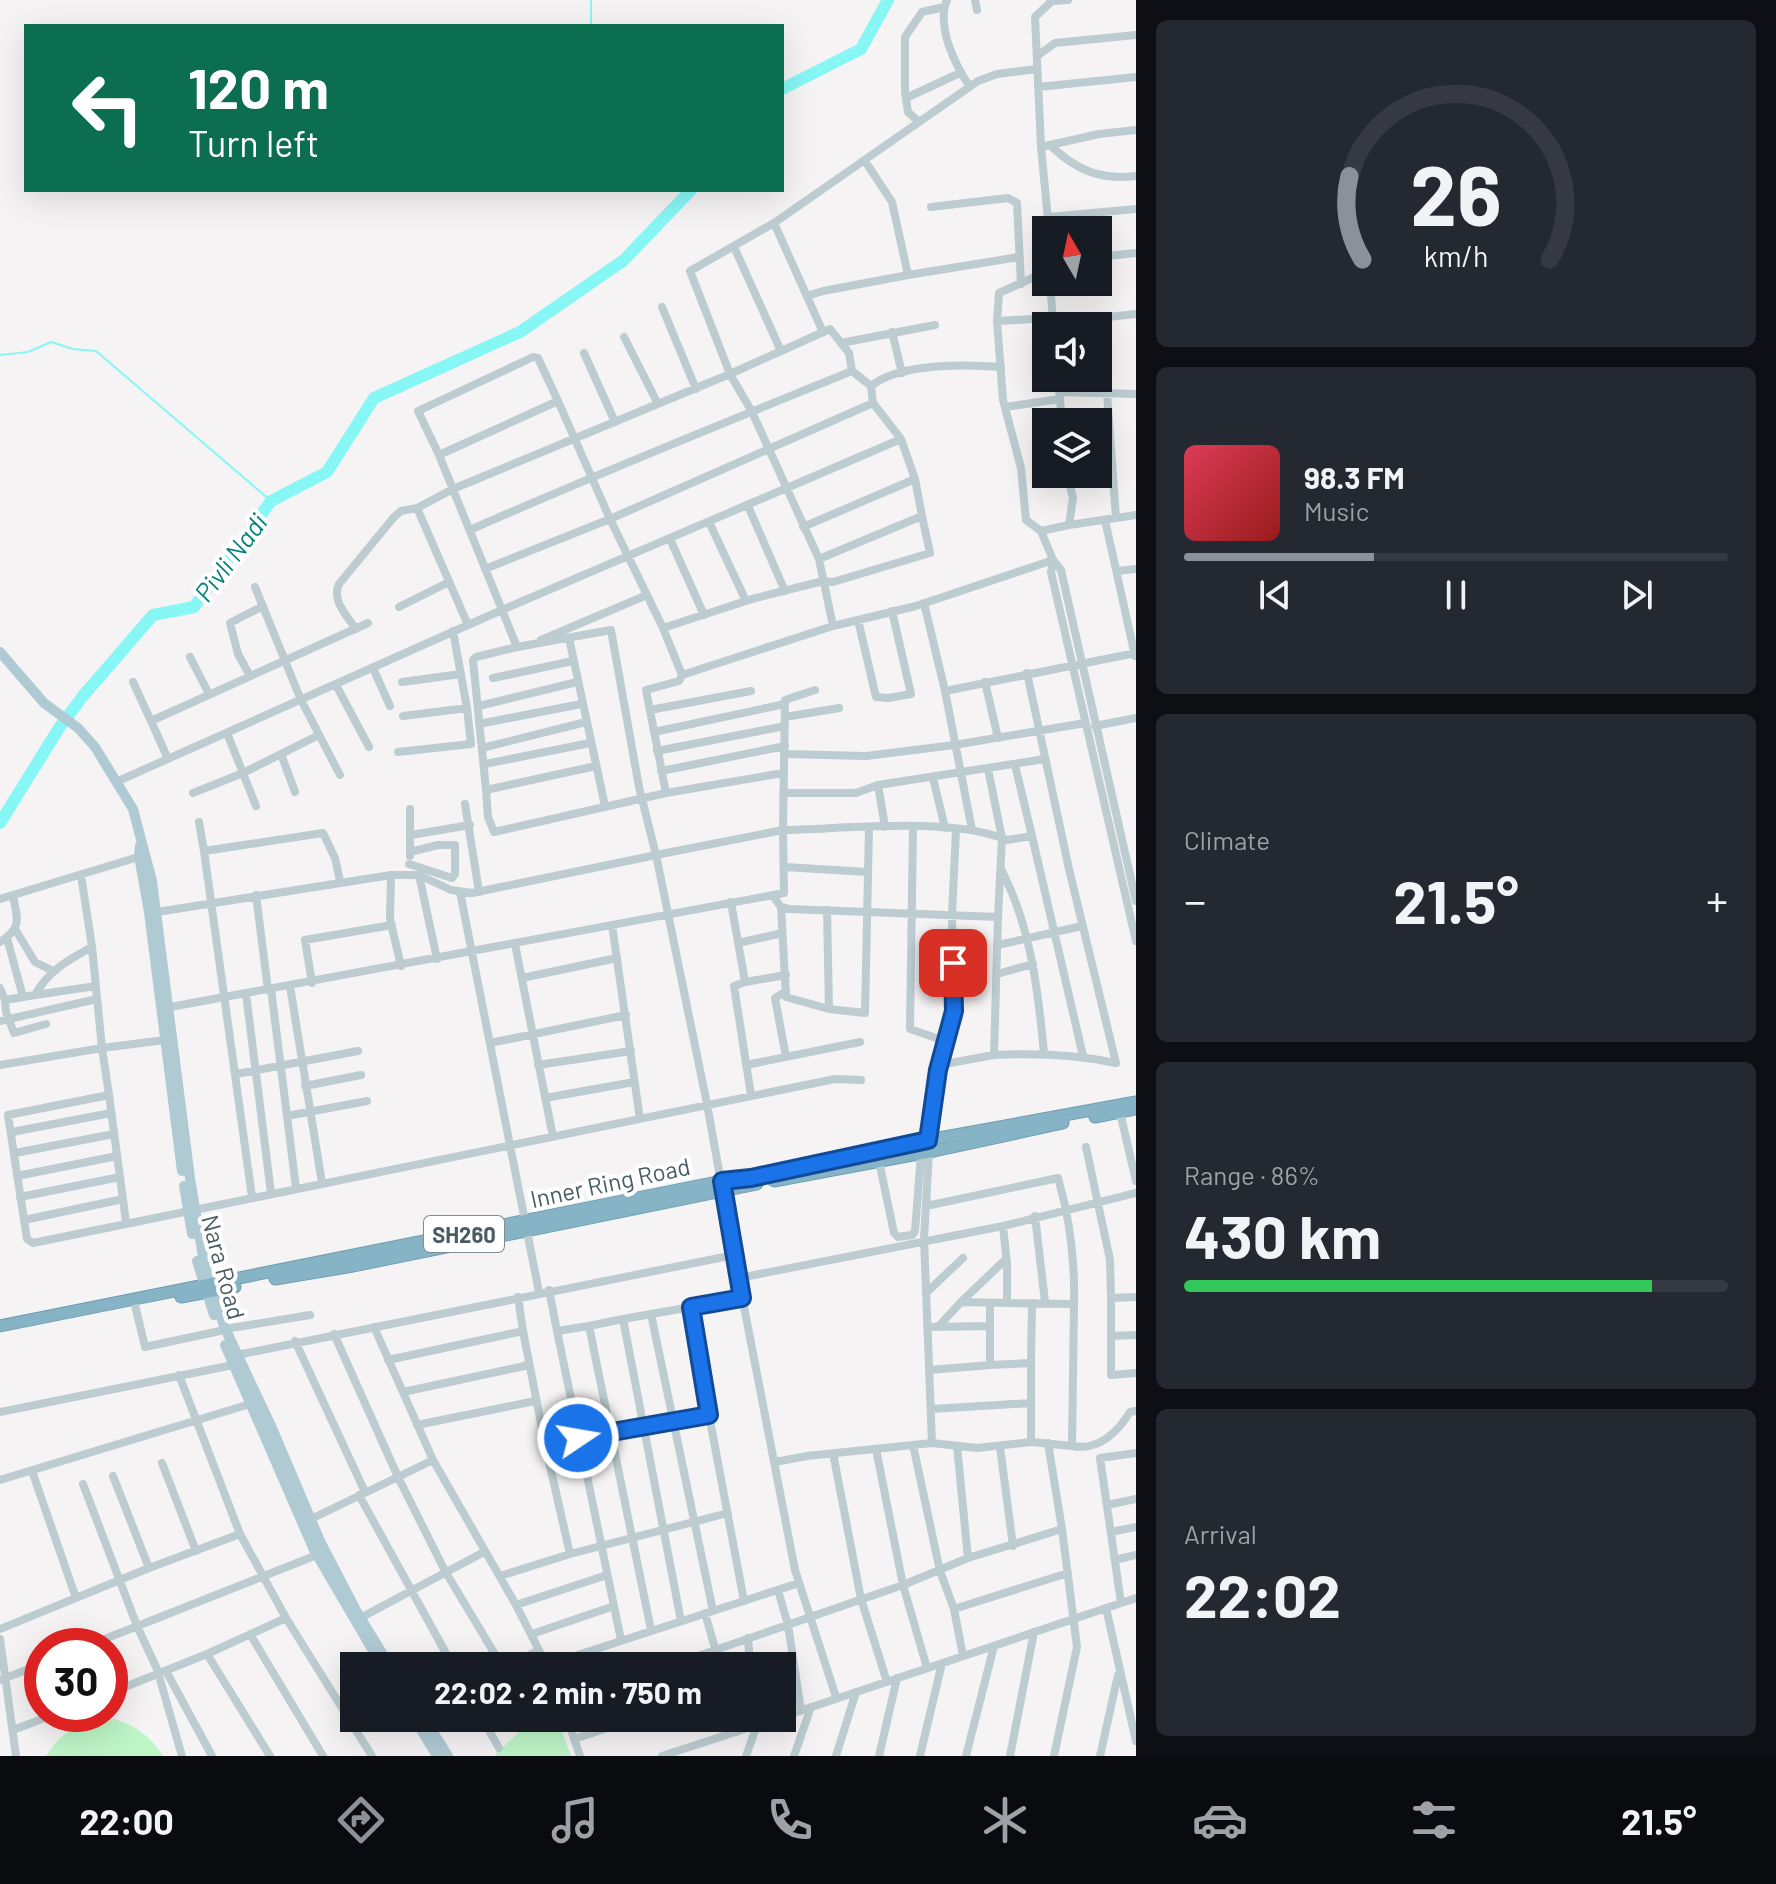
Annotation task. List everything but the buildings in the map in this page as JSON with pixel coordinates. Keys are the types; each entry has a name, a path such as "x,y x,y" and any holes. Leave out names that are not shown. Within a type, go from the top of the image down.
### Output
{"highway":[{"name":"Inner Ring Road","path":"0,1326 722,1186 879,1161 1136,1102"},
{"name":"Inner Ring Road","path":"722,1186 751,1178 1136,1109"},
{"name":"Inner Ring Road","path":"0,1333 208,1288"}],"main road":[{"name":"Nara Road","path":"1,655 58,715 78,728 95,747 133,809 141,844 191,1209"},
{"name":"Nara Road","path":"142,855 157,912 165,1040 191,1209 208,1288 250,1404 317,1555 374,1652"},
{"name":"Nara Road","path":"235,1360 311,1519 382,1652"},
{"path":"422,1732 437,1756"},
{"path":"433,1732 448,1756"}],"street":[{"path":"1049,216 1041,147 1035,17 1053,0 1068,0"},
{"path":"919,122 908,112 905,37 922,12 946,3 946,37 960,73 970,87"},
{"path":"1037,56 1055,43 1136,35"},
{"path":"833,626 819,559 752,412 730,374 690,271 774,223 970,87 997,74 1037,69"},
{"path":"906,98 960,73"},
{"path":"1038,87 1136,77"},
{"path":"1041,147 1099,134 1136,130"},
{"path":"1051,146 1069,164 1111,179 1136,176"},
{"path":"865,161 892,202 908,275"},
{"path":"931,207 1008,198 1017,203 1021,284"},
{"path":"1060,216 1136,209"},
{"path":"774,223 823,332"},
{"path":"734,247 781,351"},
{"path":"1112,256 1136,253"},
{"path":"807,296 1019,257"},
{"path":"1032,278 999,293 997,321 1005,407 1021,468 1026,520 1041,531 1053,560 1051,572 1095,726 1136,901"},
{"path":"662,307 696,389"},
{"path":"1112,316 1136,314"},
{"path":"997,321 1032,322"},
{"path":"841,343 935,325"},
{"path":"356,629 336,598 336,590 401,511 417,508 453,489 696,389 830,329 849,353 852,371 871,386 873,403 901,439 915,479 930,553 833,582 823,581 746,601 663,628"},
{"path":"892,332 902,373"},
{"path":"624,337 658,404"},
{"path":"584,353 615,422"},
{"path":"517,647 418,411 533,357 538,358 682,675"},
{"path":"871,386 884,376 902,373 954,366 1001,367"},
{"path":"470,530 591,476 852,371"},
{"path":"1060,392 1061,408"},
{"path":"1107,393 1116,518"},
{"path":"1005,407 1060,395 1136,394"},
{"path":"439,455 558,401"},
{"path":"485,569 610,519 873,403"},
{"path":"116,782 453,631 901,439"},
{"path":"803,527 915,479"},
{"path":"1069,525 1073,498 1070,488"},
{"path":"748,506 785,591"},
{"path":"417,508 468,625"},
{"path":"819,559 922,516"},
{"path":"1041,531 1135,516 1136,526"},
{"path":"945,691 1078,663 1136,655 1105,520"},
{"path":"709,522 746,601"},
{"path":"670,539 704,615"},
{"path":"666,793 646,690 679,681 682,675 833,626 924,603 1053,560"},
{"path":"1117,571 1136,569"},
{"path":"399,607 449,582"},
{"path":"255,587 301,700 340,775"},
{"path":"535,645 546,637 647,595"},
{"path":"924,603 972,830"},
{"path":"1125,606 1136,605"},
{"path":"250,676 238,654 230,623 263,606"},
{"path":"610,609 611,630 642,798 707,1104 799,1583 836,1697"},
{"path":"858,620 876,697 911,694 892,611"},
{"path":"151,721 368,623"},
{"path":"611,630 517,647 473,660 488,817 494,832 666,793 783,773"},
{"path":"398,752 471,744 453,631"},
{"path":"569,638 605,806"},
{"path":"190,657 209,694"},
{"path":"493,678 573,661"},
{"path":"1078,663 1085,723 1127,864 1136,941"},
{"path":"373,668 390,706"},
{"path":"939,1065 994,1055 1044,1053 1116,1063 1082,926 1027,673"},
{"path":"402,682 461,674"},
{"path":"133,682 168,759"},
{"path":"479,706 577,682"},
{"path":"985,682 998,738"},
{"path":"336,685 369,747"},
{"path":"164,1008 312,983 784,893 785,700 815,690"},
{"path":"650,710 751,691"},
{"path":"479,724 581,704"},
{"path":"654,732 785,704"},
{"path":"403,716 467,708"},
{"path":"657,751 839,708"},
{"path":"1095,726 1136,718"},
{"path":"482,748 586,722"},
{"path":"661,771 786,750 866,756 1085,723"},
{"path":"227,733 256,806"},
{"path":"193,793 243,773 319,735"},
{"path":"485,764 590,743"},
{"path":"281,754 295,792"},
{"path":"783,793 856,793 878,785 1045,759"},
{"path":"1015,765 1083,1056"},
{"path":"486,790 596,766"},
{"path":"988,769 1002,838 994,1055"},
{"path":"933,778 945,828"},
{"path":"878,785 885,827"},
{"path":"465,804 479,892"},
{"path":"410,809 409,864 437,959"},
{"path":"199,822 213,903 252,1197"},
{"path":"411,835 470,825"},
{"path":"157,912 391,875 414,875 458,892 479,892 783,830 913,827 972,830 1007,840 1032,836"},
{"path":"913,827 910,1029 945,1041"},
{"path":"773,896 781,907 786,997 829,1009 865,1013 869,828"},
{"path":"879,1161 895,1236 912,1235 939,1065 954,1011 952,915 956,829"},
{"path":"204,851 323,833 335,858 340,881"},
{"path":"410,852 438,845 455,845 455,874 452,878"},
{"path":"0,899 142,855"},
{"path":"409,864 452,878 458,892 473,952 509,1146 527,1226 557,1331 621,1640"},
{"path":"785,867 868,872"},
{"path":"1002,870 1017,901 1033,964 1044,1053"},
{"path":"81,875 126,1222"},
{"path":"391,875 392,925 401,966"},
{"path":"13,895 18,922 4,940 23,997"},
{"path":"256,895 296,1188"},
{"path":"731,902 745,982"},
{"path":"781,907 998,917"},
{"path":"827,910 829,1009"},
{"path":"312,983 305,940 392,925"},
{"path":"612,925 640,1119"},
{"path":"998,945 1082,926"},
{"path":"15,929 35,962 53,971"},
{"path":"738,943 782,933"},
{"path":"515,944 553,1137"},
{"path":"35,995 53,971 92,947"},
{"path":"522,978 617,958"},
{"path":"997,974 1033,964"},
{"path":"751,1095 734,986 786,975"},
{"path":"5,1000 96,986"},
{"path":"290,986 322,1183"},
{"path":"0,988 5,1000 4,1020 14,1033 46,1024"},
{"path":"786,991 775,998 786,1057"},
{"path":"246,994 271,1193"},
{"path":"4,1020 97,999"},
{"path":"490,1043 626,1015"},
{"path":"0,1065 165,1040"},
{"path":"746,1065 860,1042"},
{"path":"236,1074 358,1051"},
{"path":"538,1065 631,1051"},
{"path":"305,1086 361,1075"},
{"path":"109,1095 4,1116 12,1132 27,1239 33,1243 751,1095 835,1079 861,1080"},
{"path":"545,1098 634,1082"},
{"path":"287,1116 367,1101"},
{"path":"1120,1112 1136,1181"},
{"path":"12,1132 111,1113"},
{"path":"15,1153 114,1134"},
{"path":"1086,1147 1110,1260 1111,1375 1136,1373"},
{"path":"926,1149 924,1239 932,1443"},
{"path":"17,1176 117,1156"},
{"path":"20,1197 120,1177"},
{"path":"926,1206 1058,1178 1067,1208 1074,1275 1072,1446"},
{"path":"739,1278 924,1239 1003,1226 1136,1193"},
{"path":"24,1220 123,1199"},
{"path":"1035,1216 1045,1302"},
{"path":"1003,1226 1007,1303"},
{"path":"0,1412 179,1375 295,1341 734,1255"},
{"path":"926,1293 963,1258"},
{"path":"938,1327 1006,1259"},
{"path":"518,1297 535,1401 570,1554"},
{"path":"1111,1298 1136,1297"},
{"path":"557,1331 742,1298"},
{"path":"961,1302 1074,1304"},
{"path":"990,1303 990,1365"},
{"path":"1031,1442 1032,1303"},
{"path":"135,1305 145,1347 310,1315"},
{"path":"691,1307 744,1601"},
{"path":"651,1314 695,1522 717,1652"},
{"path":"623,1319 681,1621"},
{"path":"589,1326 651,1630"},
{"path":"927,1327 990,1326"},
{"path":"374,1327 433,1460 532,1634 539,1650 535,1652"},
{"path":"388,1360 523,1331"},
{"path":"334,1334 398,1477 445,1571 494,1652"},
{"path":"1111,1336 1136,1335"},
{"path":"295,1341 362,1493 445,1652"},
{"path":"929,1370 1031,1363"},
{"path":"403,1392 529,1365"},
{"path":"179,1375 240,1534 286,1618 372,1756"},
{"path":"417,1425 535,1401"},
{"path":"931,1409 1031,1403"},
{"path":"0,1480 250,1404"},
{"path":"775,1462 932,1443 1000,1447 1031,1442 1094,1445 1109,1439 1130,1412 1136,1411"},
{"path":"545,1444 709,1415"},
{"path":"1048,1443 1077,1647 1054,1756"},
{"path":"913,1445 940,1571 954,1609 963,1656"},
{"path":"957,1446 968,1558"},
{"path":"1000,1447 1013,1546"},
{"path":"876,1449 903,1585 927,1668"},
{"path":"833,1453 861,1599 887,1682"},
{"path":"1121,1603 1100,1458 1136,1453"},
{"path":"311,1519 433,1460"},
{"path":"162,1463 196,1551"},
{"path":"32,1471 76,1598"},
{"path":"113,1476 149,1568"},
{"path":"83,1484 137,1626 212,1756"},
{"path":"1107,1505 1136,1499"},
{"path":"500,1576 570,1554 728,1513"},
{"path":"1111,1532 1136,1527"},
{"path":"708,1652 903,1585 968,1558 1062,1529"},
{"path":"0,1629 240,1534"},
{"path":"362,1617 484,1552"},
{"path":"128,1630 317,1555"},
{"path":"1115,1560 1136,1555"},
{"path":"954,1609 1068,1573"},
{"path":"516,1605 607,1575"},
{"path":"585,1652 799,1583"},
{"path":"778,1590 788,1625 801,1710"},
{"path":"796,1712 1136,1598"},
{"path":"532,1634 614,1606"},
{"path":"1106,1608 1136,1741"},
{"path":"128,1686 286,1618"},
{"path":"1010,1756 1034,1632"},
{"path":"250,1634 323,1756"},
{"path":"748,1638 749,1652"},
{"path":"0,1639 16,1756"},
{"path":"966,1756 994,1646"},
{"path":"207,1654 270,1756"},
{"path":"920,1756 942,1663"},
{"path":"1100,1756 1119,1668"},
{"path":"4,1679 24,1671"},
{"path":"162,1673 182,1756"},
{"path":"879,1756 897,1678"},
{"path":"836,1756 856,1692"},
{"path":"794,1756 811,1707"},
{"path":"13,1730 24,1726"},
{"path":"490,1732 499,1748"},
{"path":"572,1732 580,1756"},
{"path":"574,1739 595,1732"},
{"path":"662,1756 736,1732"},
{"path":"746,1756 753,1732"}],"green space":[{"path":"128,1724 142,1733 163,1756 46,1756 67,1733 128,1732"},
{"path":"519,1732 562,1732 571,1756 496,1756"}],"waterway":[{"path":"591,0 591,24"},
{"name":"Pivli Nadi","path":"784,88 861,49 888,0"},
{"name":"Pivli Nadi","path":"0,823 59,728 153,615 194,607 271,501 327,472 374,398 520,332 624,260 689,192"},
{"path":"0,355 28,352 51,342 73,349 96,351 271,501"}],"route":[{"path":"578,1438 709,1415 691,1307 742,1298 722,1181 751,1178 928,1140 938,1070 954,1011 953,963"}]}
